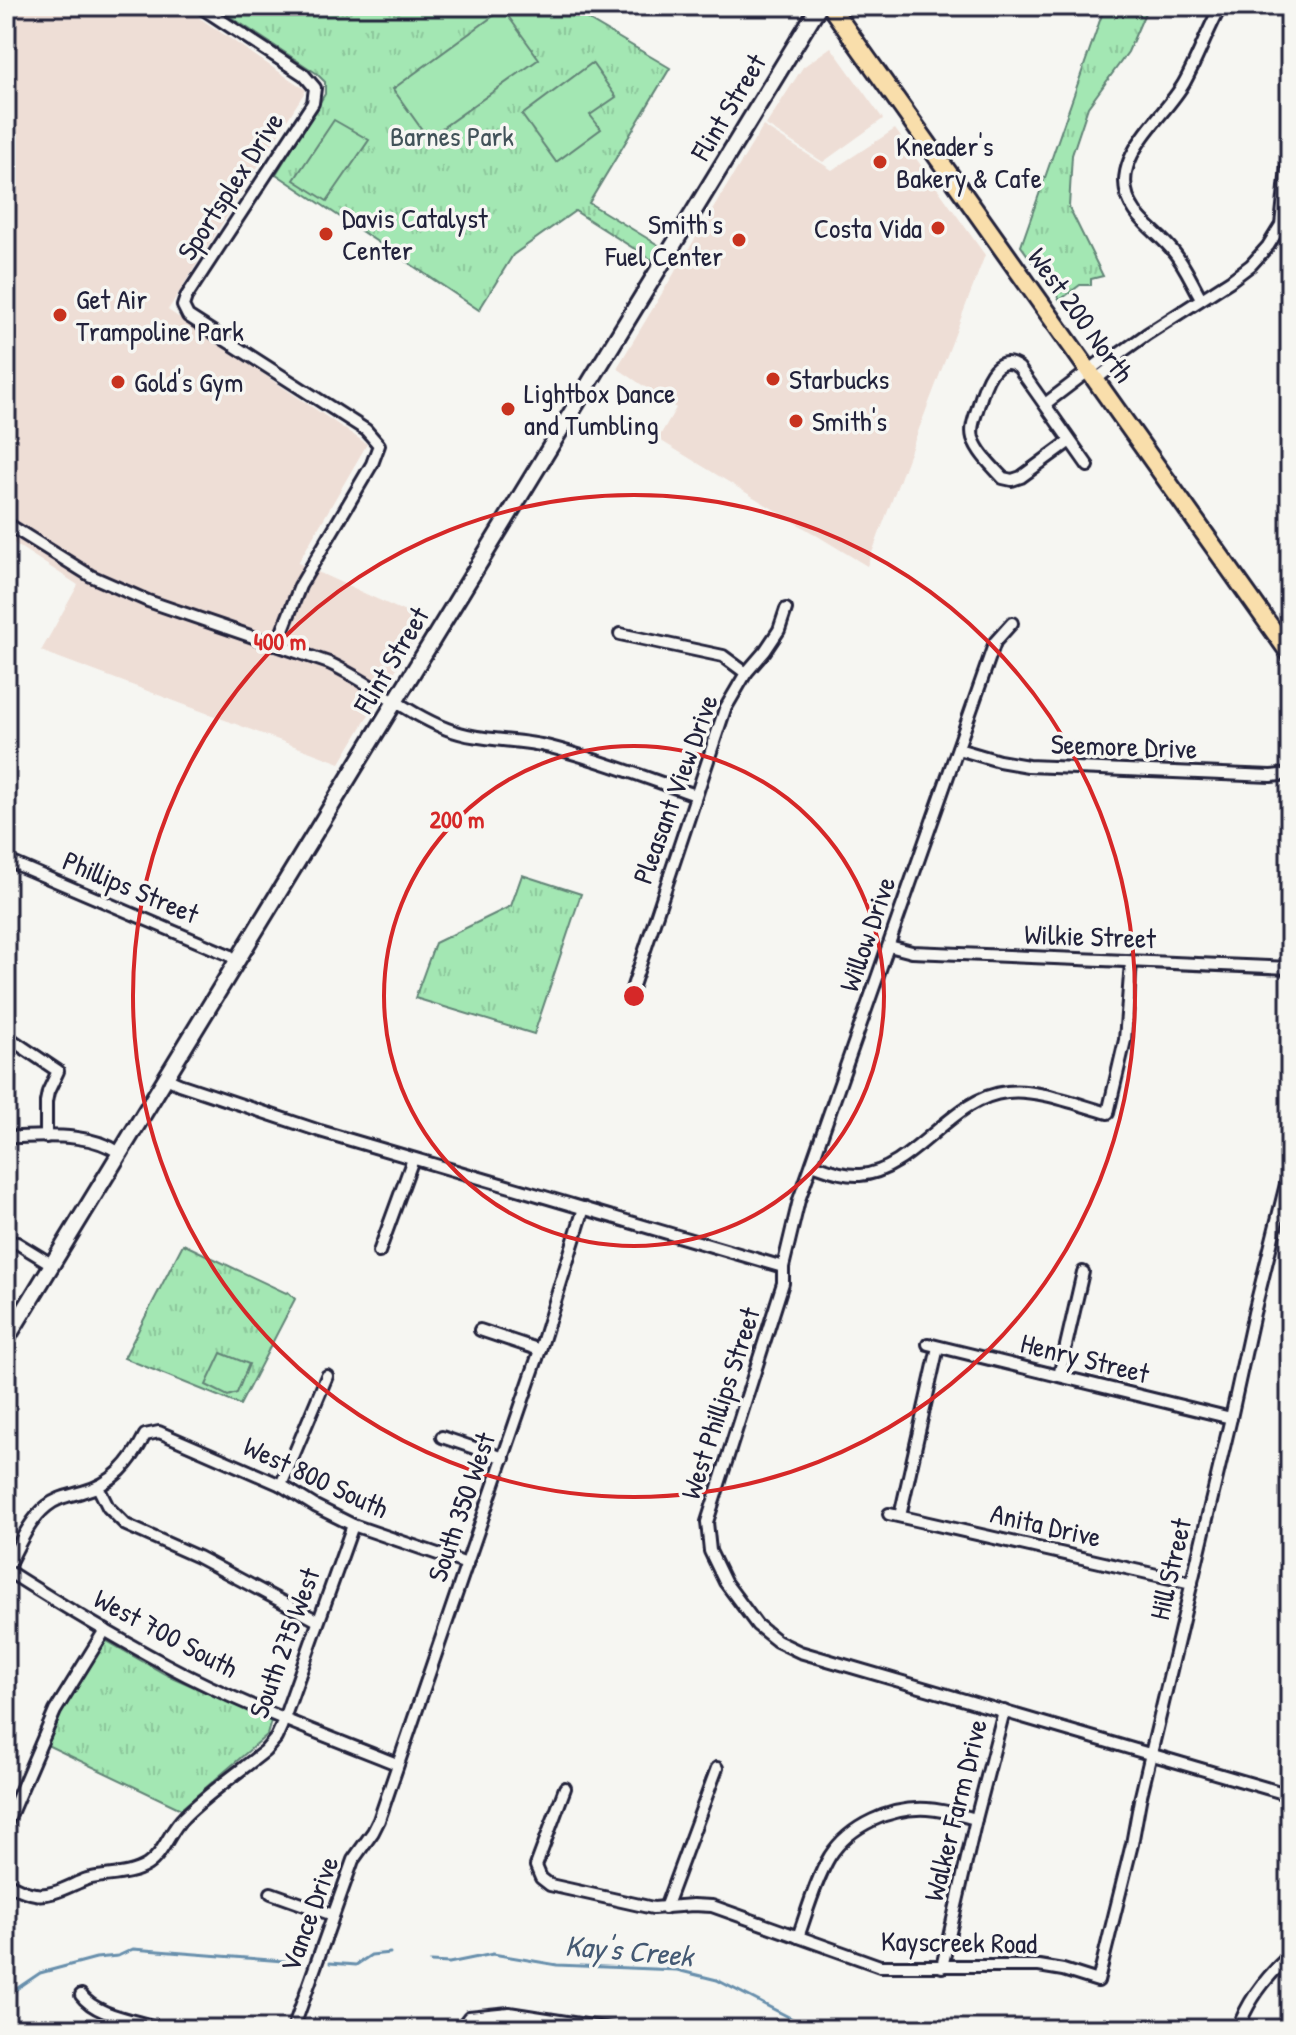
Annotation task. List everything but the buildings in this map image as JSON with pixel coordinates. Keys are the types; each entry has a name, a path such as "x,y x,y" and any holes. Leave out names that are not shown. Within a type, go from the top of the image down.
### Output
{"main road":[{"name":"West 200 North","path":"830,6 1290,654"}],"street":[{"name":"Sportsplex Drive","path":"199,6 304,75 315,88 313,103 183,306 188,316 366,430 379,445 372,464 300,586 277,645"},
{"name":"Flint Street","path":"6,1340 819,6"},
{"path":"1201,298 1176,254 1135,212 1127,193 1125,176 1131,156 1142,138 1181,88 1221,6"},
{"path":"1045,404 1092,375 1108,356 1119,354 1251,265 1276,236 1281,225 1290,140"},
{"path":"1070,441 1021,477 1003,478 981,452 971,430 984,386 992,371 1004,363 1019,368 1088,466"},
{"path":"6,523 91,576 148,601 347,672 447,729 472,737 549,746 696,795"},
{"name":"Pleasant View Drive","path":"630,995 725,709 746,673 779,630 786,609"},
{"name":"Willow Drive","path":"783,1267 799,1200 995,642 1012,623"},
{"path":"620,634 723,656 746,673"},
{"name":"Seemore Drive","path":"958,749 1028,766 1271,776 1290,774"},
{"name":"Phillips Street","path":"6,860 229,955 236,961"},
{"name":"Wilkie Street","path":"889,946 912,952 1290,968"},
{"path":"812,1164 841,1173 858,1175 876,1172 896,1162 969,1105 1005,1092 1027,1091 1108,1113 1125,1040 1131,962"},
{"path":"6,1036 58,1071 46,1102 46,1137"},
{"path":"166,1078 320,1131 783,1267"},
{"path":"6,1137 79,1138 103,1144 120,1153"},
{"path":"379,1252 413,1159"},
{"name":"Hill Street","path":"1098,1981 1290,1168"},
{"name":"South 350 West","path":"379,1820 504,1458 584,1208"},
{"path":"6,1242 17,1243 53,1265"},
{"name":"West Phillips Street","path":"783,1267 783,1283 707,1522 710,1551 725,1582 757,1625 777,1641 800,1652 1290,1795"},
{"path":"1059,1376 1083,1272"},
{"path":"480,1330 540,1350"},
{"name":"Henry Street","path":"894,1515 912,1460 933,1346 1231,1418"},
{"path":"281,1485 327,1376"},
{"name":"West 800 South","path":"98,1487 119,1473 136,1454 145,1435 159,1432 281,1485 353,1525 467,1564"},
{"path":"442,1437 504,1458"},
{"path":"6,1570 35,1518 47,1506 60,1497 98,1487 108,1507 126,1525 198,1557 318,1621"},
{"name":"Anita Drive","path":"894,1515 1192,1583"},
{"name":"South 275 West","path":"6,1883 34,1894 51,1894 85,1880 143,1868 153,1861 184,1817 265,1751 276,1738 284,1718 353,1525"},
{"name":"West 700 South","path":"6,1570 178,1671 397,1764"},
{"path":"6,1825 55,1711 105,1630"},
{"name":"Walker Farm Drive","path":"942,1967 1004,1711"},
{"path":"665,1908 717,1768"},
{"name":"Kayscreek Road","path":"565,1788 536,1866 541,1878 550,1885 653,1908 712,1906 867,1964 1039,1966 1098,1981"},
{"path":"798,1937 829,1858 849,1835 862,1826 909,1809 936,1810 976,1819"},
{"name":"Vance Drive","path":"293,2029 353,1860 379,1820"},
{"path":"271,1893 333,1915"},
{"path":"1238,2029 1255,1993 1290,1955"},
{"path":"81,1995 97,2009 161,2029"},
{"path":"460,2029 469,2017 509,2013 611,2029"}],"shaded area":[{"path":"6,6 182,6 306,90 168,310 367,444 298,563 425,621 340,763 41,651 78,585 6,538"},
{"path":"831,47 883,119 823,162 766,125 803,67"},
{"path":"763,126 832,170 895,129 985,255 867,566 658,439 676,408 617,368"}],"green space":[{"name":"Barnes Park","path":"214,6 565,6 670,68 589,203 660,246 652,260 575,211 513,255 479,310 276,174 325,94 325,82"},
{"path":"1105,6 1148,6 1128,52 1088,107 1072,155 1069,207 1103,276 1091,279 1091,285 1080,285 1060,300 1021,246"},
{"path":"503,9 539,59 428,138 393,89"},
{"path":"592,63 616,97 590,115 601,129 556,162 522,115"},
{"path":"334,120 369,140 327,201 294,180"},
{"path":"522,875 581,894 534,1034 415,998 435,943 511,906"},
{"path":"183,1244 288,1292 295,1299 240,1405 124,1358"},
{"path":"221,1353 249,1364 237,1393 228,1396 206,1385"},
{"path":"105,1640 165,1674 271,1721 267,1735 181,1809 47,1745 62,1711"}],"waterway":[{"name":"Kay's Creek","path":"6,1996 40,1973 96,1958 118,1956 133,1949 296,1962"},
{"name":"Kay's Creek","path":"330,1963 356,1965 371,1955 390,1953"},
{"name":"Kay's Creek","path":"431,1962 449,1963 493,1954 557,1965 677,1970 717,1980 812,2029"}],"place":[{"name":"Kneader's Bakery & Cafe","path":"880,162"},
{"name":"Costa Vida","path":"938,228"},
{"name":"Davis Catalyst Center","path":"326,234"},
{"name":"Smith's Fuel Center","path":"739,240"},
{"name":"Get Air Trampoline Park","path":"60,315"},
{"name":"Starbucks","path":"773,379"},
{"name":"Gold's Gym","path":"118,382"},
{"name":"Lightbox Dance and Tumbling","path":"508,409"},
{"name":"Smith's","path":"796,421"}]}
